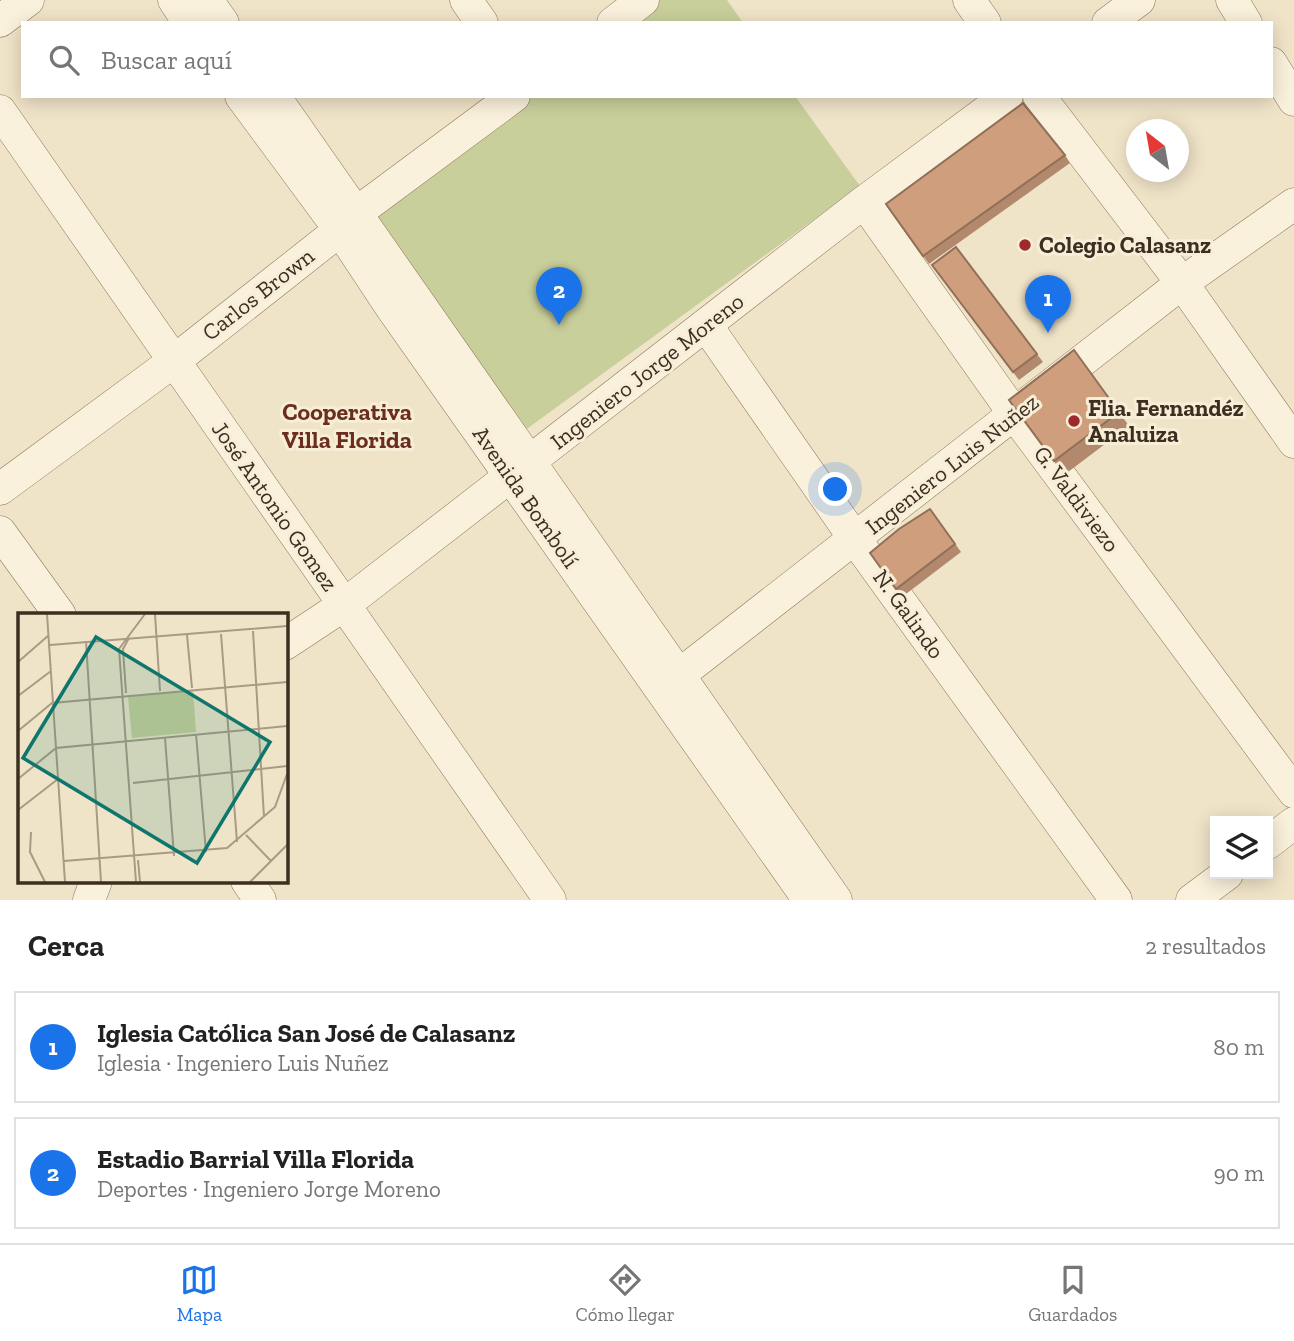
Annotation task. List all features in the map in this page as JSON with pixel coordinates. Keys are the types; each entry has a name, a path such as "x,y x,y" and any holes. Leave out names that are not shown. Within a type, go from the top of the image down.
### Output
{"street":[{"path":"0,21 28,0"},
{"path":"174,0 189,21"},
{"path":"207,0 222,21"},
{"path":"466,0 481,21"},
{"path":"616,21 643,0"},
{"path":"969,0 984,21"},
{"path":"1111,21 1139,0"},
{"path":"1232,0 1245,21"},
{"path":"1273,66 1294,100"},
{"name":"Avenida Bombolí","path":"243,98 348,222"},
{"name":"Avenida Bombolí","path":"275,98 348,222 391,307 521,469 679,675 836,900"},
{"name":"Carlos Brown","path":"0,489 174,360 348,222 511,98"},
{"name":"Ingeniero Jorge Moreno","path":"287,643 344,605 864,202 1004,98"},
{"path":"1041,98 1182,283 1294,442"},
{"name":"José Antonio Gomez","path":"0,111 550,900"},
{"name":"G. Valdiviezo","path":"864,202 1015,415 1294,792"},
{"name":"Ingeniero Luis Nuñez","path":"679,675 1182,283 1294,204"},
{"name":"N. Galindo","path":"706,325 855,539 1116,900"},
{"name":"Avenida Bombolí","path":"521,469 809,900"},
{"path":"0,532 59,613"},
{"path":"1273,839 1294,823"},
{"path":"1192,900 1220,879"},
{"path":"89,900 95,883"}],"green space":[{"path":"660,0 727,0 742,21 633,21"},
{"path":"530,98 796,98 860,186 524,431 371,219"}],"building":[{"path":"1023,103 1065,155 923,256 886,204"},
{"path":"956,247 1037,354 1013,372 932,265"},
{"name":"Flia. Fernandéz Analuiza","path":"1074,350 1119,412 1054,461 1009,400"},
{"path":"930,509 955,544 896,589 870,553 899,529"}],"place":[{"name":"Colegio Calasanz","path":"1025,245"},
{"name":"Estadio Barrial Villa Florida","path":"559,325"},
{"name":"Iglesia Católica San José de Calasanz","path":"1048,333"},
{"name":"Flia. Fernandéz Analuiza","path":"1074,421"}],"district":[{"name":"Cooperativa Villa Florida","path":"347,426"}]}
